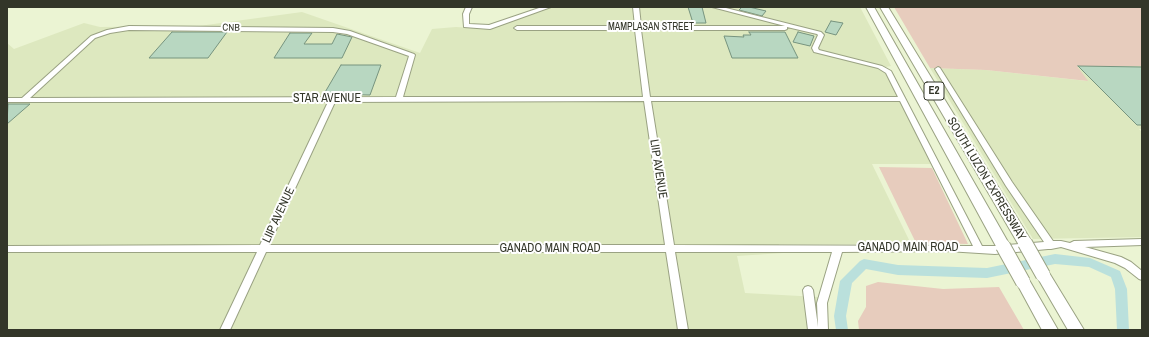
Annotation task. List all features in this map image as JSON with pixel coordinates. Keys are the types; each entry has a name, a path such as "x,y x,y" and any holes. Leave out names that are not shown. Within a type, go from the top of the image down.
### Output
{"highway":[{"name":"SOUTH LUZON EXPRESSWAY","path":"870,7 1050,330"},
{"name":"SOUTH LUZON EXPRESSWAY","path":"884,7 1076,330"}],"street":[{"path":"469,7 466,14 466,26 490,27 548,7"},
{"name":"LIIP AVENUE","path":"636,7 637,27 647,99 683,330"},
{"path":"715,7 820,34 815,50 885,69 890,74 979,249"},
{"name":"CNB","path":"24,100 98,35 124,28 333,30 357,34 412,56 399,99"},
{"name":"MAMPLASAN STREET","path":"517,28 785,28"},
{"path":"938,69 1009,184 1051,246"},
{"name":"LIIP AVENUE","path":"224,330 333,99"},
{"name":"STAR AVENUE","path":"7,100 902,99"},
{"name":"GANADO MAIN ROAD","path":"7,249 838,248 995,250 1061,244 1142,242"},
{"path":"1061,244 1118,260 1142,276"},
{"path":"823,330 822,303 838,248"},
{"path":"808,290 813,330"}],"shaded area":[{"path":"552,7 712,7 819,34 812,50 816,53 880,68 887,72 934,164 872,164 911,244 779,244 783,253 737,256 745,293 818,297 817,330 7,330 7,43 14,49 84,23 100,27 199,26 302,12 420,53 432,29 456,27 489,29"},
{"path":"720,7 860,7 891,66 886,67 821,52 817,49 824,33"},
{"path":"894,7 1142,7 1142,66 1077,66 1088,81 986,70 930,68"},
{"path":"1076,66 1142,66 1142,129 1139,129 1142,132 1142,237 1033,239 930,68 986,70 1087,81"},
{"path":"879,167 932,168 968,244 916,243"},
{"path":"878,282 943,289 999,287 1024,330 859,330 858,321 866,307 866,286"}],"building":[{"path":"688,7 702,7 706,23 693,23"},
{"path":"742,7 766,11 762,16 739,10"},
{"path":"831,21 843,23 836,35 825,32"},
{"path":"172,32 227,32 208,58 149,58"},
{"path":"749,32 785,32 798,58 732,58 724,36 744,37 743,35 751,35"},
{"path":"798,32 814,36 810,46 793,42"},
{"path":"290,33 312,33 304,44 332,44 337,34 352,37 342,58 274,58"},
{"path":"341,65 381,65 370,95 324,94"},
{"path":"1078,66 1142,67 1142,125 1137,125"},
{"path":"8,104 30,104 7,124"}],"waterway":[{"path":"842,330 840,316 846,281 864,264 898,270 987,273 1055,259 1090,263 1116,274 1121,289 1123,330"}]}
